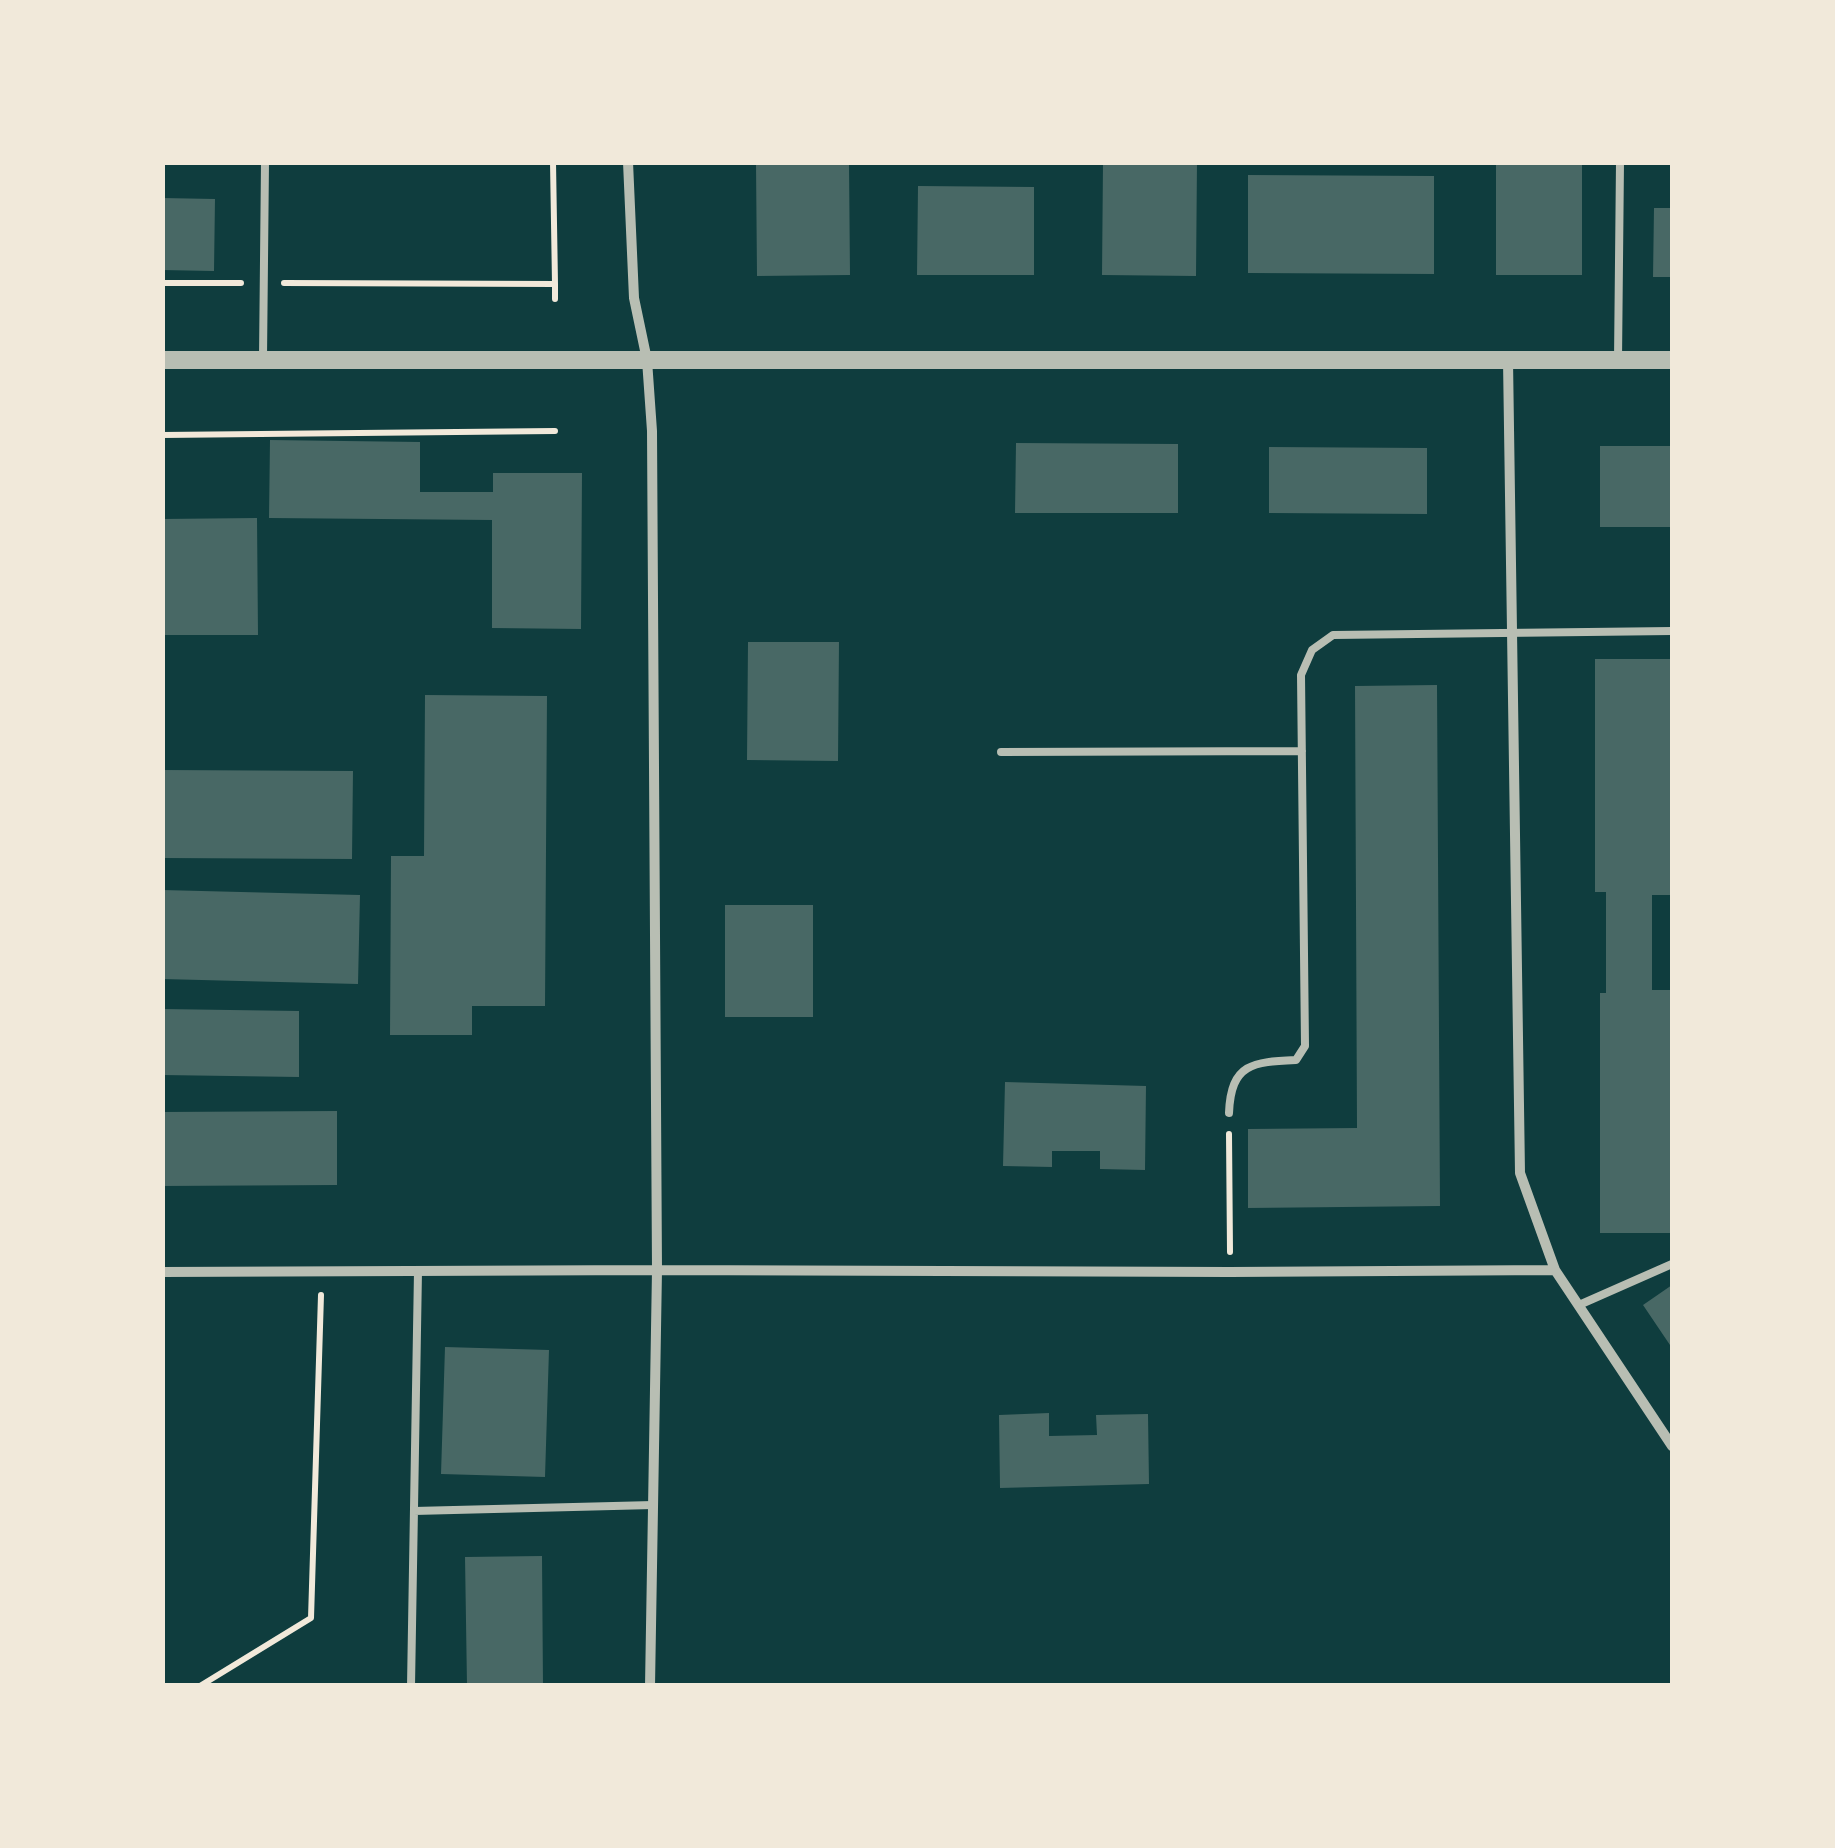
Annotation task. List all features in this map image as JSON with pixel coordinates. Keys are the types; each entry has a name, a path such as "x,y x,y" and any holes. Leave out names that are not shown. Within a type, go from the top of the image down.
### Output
{"street":[{"path":"628,162 634,298 647,360 652,431 657,1270 650,1686"},
{"path":"162,360 1672,360"},
{"path":"1508,360 1520,1173 1555,1270 1672,1446"},
{"path":"162,1272 1555,1270"}],"lane":[{"path":"264,162 264,360"},
{"path":"1618,360 1620,162"},
{"path":"1229,1113 1230,1091 1243,1071 1259,1061 1296,1060 1305,1046 1301,674 1312,650 1332,635 1672,631"},
{"path":"1000,752 1302,750"},
{"path":"1579,1304 1672,1264"},
{"path":"411,1686 418,1271"},
{"path":"414,1511 653,1504"}],"path":[{"path":"553,162 555,299"},
{"path":"162,283 555,284"},
{"path":"162,435 555,431"},
{"path":"1229,1113 1230,1272"},
{"path":"200,1686 311,1618 322,1272"}],"building":[{"path":"1103,162 1197,162 1196,276 1102,275"},
{"path":"1496,162 1582,162 1582,275 1496,275"},
{"path":"849,163 850,275 757,276 756,164"},
{"path":"1248,175 1434,176 1434,274 1248,273"},
{"path":"918,186 1034,187 1034,275 917,275"},
{"path":"162,198 215,199 214,271 162,270"},
{"path":"1654,208 1672,208 1672,277 1653,277"},
{"path":"270,440 420,442 420,492 493,492 493,473 582,473 581,629 492,628 492,520 269,518"},
{"path":"1016,443 1178,444 1178,513 1015,513"},
{"path":"1600,446 1672,446 1672,527 1600,527"},
{"path":"1269,447 1427,448 1427,514 1269,513"},
{"path":"257,518 258,635 162,635 162,519"},
{"path":"748,642 839,642 838,761 747,760"},
{"path":"1595,659 1672,659 1672,895 1652,895 1652,990 1672,990 1672,1233 1600,1233 1600,993 1606,993 1606,892 1595,892"},
{"path":"1437,685 1440,1206 1248,1208 1248,1129 1357,1128 1355,686"},
{"path":"425,695 547,696 545,1006 472,1006 472,1035 390,1035 391,856 424,856"},
{"path":"162,770 353,771 352,859 162,858"},
{"path":"162,890 360,895 358,984 162,979"},
{"path":"725,905 813,905 813,1017 725,1017"},
{"path":"162,1009 299,1011 299,1077 162,1075"},
{"path":"1005,1082 1146,1086 1145,1170 1100,1169 1100,1151 1052,1151 1052,1167 1003,1166"},
{"path":"337,1111 337,1185 162,1186 162,1112"},
{"path":"1672,1285 1672,1348 1643,1305"},
{"path":"445,1347 549,1350 545,1477 441,1474"},
{"path":"1049,1413 1049,1436 1097,1435 1096,1415 1148,1414 1149,1484 1000,1488 999,1415"},
{"path":"542,1556 543,1686 467,1686 465,1557"}]}
